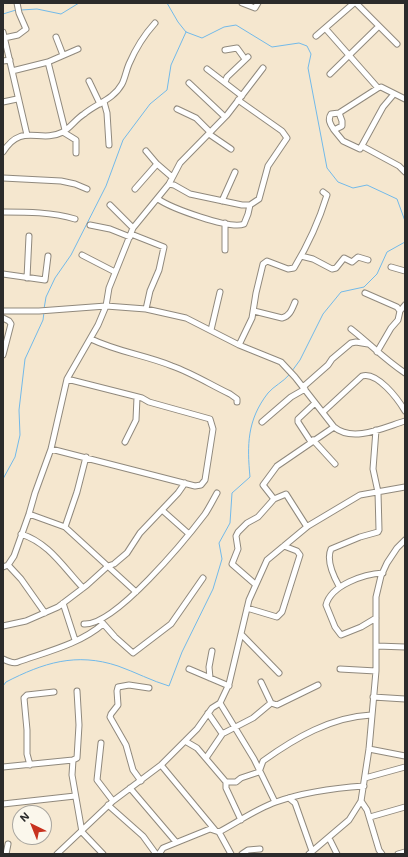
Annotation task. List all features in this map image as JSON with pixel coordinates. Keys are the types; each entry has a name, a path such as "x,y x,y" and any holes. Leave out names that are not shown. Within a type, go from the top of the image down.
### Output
{"street":[{"path":"4,38 23,33 26,29 19,13 17,3"},
{"path":"242,3 255,8 258,3"},
{"path":"316,36 355,3 397,44"},
{"path":"3,152 10,141 27,135 47,136 64,131 84,114 113,97 118,90 129,64 141,43 156,23"},
{"path":"330,74 378,27"},
{"path":"325,28 351,55 378,88"},
{"path":"3,32 17,99 27,135"},
{"path":"56,37 64,55"},
{"path":"225,50 237,48 247,58 227,77 225,82"},
{"path":"12,71 48,62 78,49"},
{"path":"3,61 10,60"},
{"path":"48,62 64,131 76,140 76,153"},
{"path":"45,613 21,579 5,566 14,556 51,449 67,379 91,339 106,306 109,288 133,228 169,184 180,163 224,117 263,68"},
{"path":"169,184 174,185 190,194 250,205 259,199 268,166 287,138 282,131 240,98 225,82 207,69"},
{"path":"89,81 107,113 109,145"},
{"path":"189,83 224,117"},
{"path":"405,99 381,87 339,113 331,114 329,118 334,130 343,141 358,148 362,146 399,166 405,172"},
{"path":"362,146 382,107 394,94"},
{"path":"3,102 17,99"},
{"path":"177,109 196,118 209,133 231,149"},
{"path":"334,130 339,129 343,124 339,113"},
{"path":"146,151 157,164 172,177"},
{"path":"135,189 157,164"},
{"path":"222,201 235,172"},
{"path":"3,178 61,181 75,184 87,189"},
{"path":"239,345 249,327 254,311 256,293 263,264 267,261 291,269 301,256 322,212 327,195 323,192"},
{"path":"158,199 186,212 225,223 244,224 250,205"},
{"path":"110,205 133,228"},
{"path":"3,212 30,212 64,216 75,219"},
{"path":"225,223 225,250"},
{"path":"90,225 110,229 164,247 159,270 150,291 146,309"},
{"path":"27,278 29,236"},
{"path":"82,255 115,272"},
{"path":"3,274 45,280 48,256"},
{"path":"301,256 313,259 332,269 336,268 344,258 352,262 358,257 368,260"},
{"path":"391,266 405,271"},
{"path":"211,330 220,292"},
{"path":"365,292 397,307 400,311"},
{"path":"254,311 282,318 286,317 294,302"},
{"path":"377,352 398,320 400,311 405,305"},
{"path":"3,311 39,311 106,306 146,309 186,318 239,345 281,362 304,388 334,427 340,432 354,433 376,430 405,421"},
{"path":"3,318 11,324 3,355"},
{"path":"350,329 365,339 377,352 405,373"},
{"path":"91,339 110,348 150,358 179,368 230,394 237,400 237,402"},
{"path":"262,422 290,397 304,388 328,365 332,359 351,343 356,342 368,344"},
{"path":"323,412 362,376 365,375 378,379 389,388 405,411"},
{"path":"51,449 199,486 205,480 213,429 210,419 149,402 137,397 67,379"},
{"path":"125,442 136,420 137,397"},
{"path":"315,403 298,422 312,441 335,464"},
{"path":"274,499 264,488 264,483 277,466 334,427"},
{"path":"339,586 333,573 330,552 335,547 360,537 378,532 380,527 378,492 373,469 376,430"},
{"path":"65,527 76,498 86,458"},
{"path":"3,626 26,621 63,603 108,566 114,564 127,553 140,533 178,493 185,483"},
{"path":"57,854 82,832 108,805 161,765 197,729 208,713 220,703 229,686 247,608 264,563 306,527 360,495 405,487"},
{"path":"3,659 18,662 55,650 93,632 102,622 146,583 189,534 205,513 217,493"},
{"path":"255,584 232,564 238,549 236,536 247,523 258,517 274,499 283,494 287,495 306,527"},
{"path":"162,510 189,534"},
{"path":"29,514 65,527 136,592"},
{"path":"21,534 32,537 52,551 83,588"},
{"path":"289,798 295,803 311,853 349,820 361,801 369,749 376,671 376,597 383,573 397,548 405,540"},
{"path":"247,608 277,617 282,612 300,555 297,551 284,546"},
{"path":"376,618 345,635 338,633 326,605 330,596 339,586 369,574 383,573"},
{"path":"102,622 115,637 133,653 171,624 203,578"},
{"path":"63,603 75,640"},
{"path":"84,624 102,622"},
{"path":"241,634 279,673"},
{"path":"376,646 405,648"},
{"path":"210,678 209,667 212,651"},
{"path":"190,669 229,686"},
{"path":"340,670 376,671"},
{"path":"261,682 271,703 277,705 318,685"},
{"path":"141,781 133,770 126,745 110,717 118,705 118,688 129,685 149,688"},
{"path":"3,767 73,760 77,758 79,725 77,691"},
{"path":"30,765 27,754 27,730 24,698 27,695 54,692"},
{"path":"373,697 405,699"},
{"path":"220,703 254,759 259,772 275,802"},
{"path":"206,758 223,733 253,718 271,703"},
{"path":"208,713 223,733"},
{"path":"259,772 259,767 265,759 315,729 352,716 371,715"},
{"path":"186,741 197,748 226,782 226,788 241,820"},
{"path":"101,742 97,780 113,801"},
{"path":"369,749 405,756"},
{"path":"254,759 265,759"},
{"path":"73,760 72,775 74,796 82,832 103,854"},
{"path":"161,765 217,832 231,854"},
{"path":"365,778 405,767"},
{"path":"226,782 236,782 241,778 259,772"},
{"path":"159,854 163,848 176,842 208,829 217,832 275,802 343,787 364,786"},
{"path":"130,788 176,842"},
{"path":"3,804 74,796"},
{"path":"361,801 370,817 379,850 382,854"},
{"path":"108,805 143,836 156,854"},
{"path":"370,817 405,808"},
{"path":"329,838 337,854"},
{"path":"6,854 8,844"},
{"path":"242,854 248,850 260,849"},
{"path":"398,854 405,852"}],"waterway":[{"path":"21,10 37,9 61,14 79,3"},
{"path":"167,3 178,22 186,32 202,38 224,27 236,25 272,47 299,43 307,46 311,54 308,68 327,168 338,182 353,188 367,185 397,199 405,221"},
{"path":"3,14 16,10"},
{"path":"44,309 46,297 55,278 71,255 106,186 123,140 150,104 167,90 171,65 186,32"},
{"path":"292,371 300,360 323,314 341,292 364,287 377,274 387,252 405,242"},
{"path":"3,479 15,457 20,435 19,410 25,359 43,320 44,312"},
{"path":"3,686 6,682 33,670 47,665 74,660 103,662 118,666 169,686 182,652 213,589 222,559 219,543 230,523 232,493 250,477 249,443 252,423 261,403 268,393 289,375"}]}
